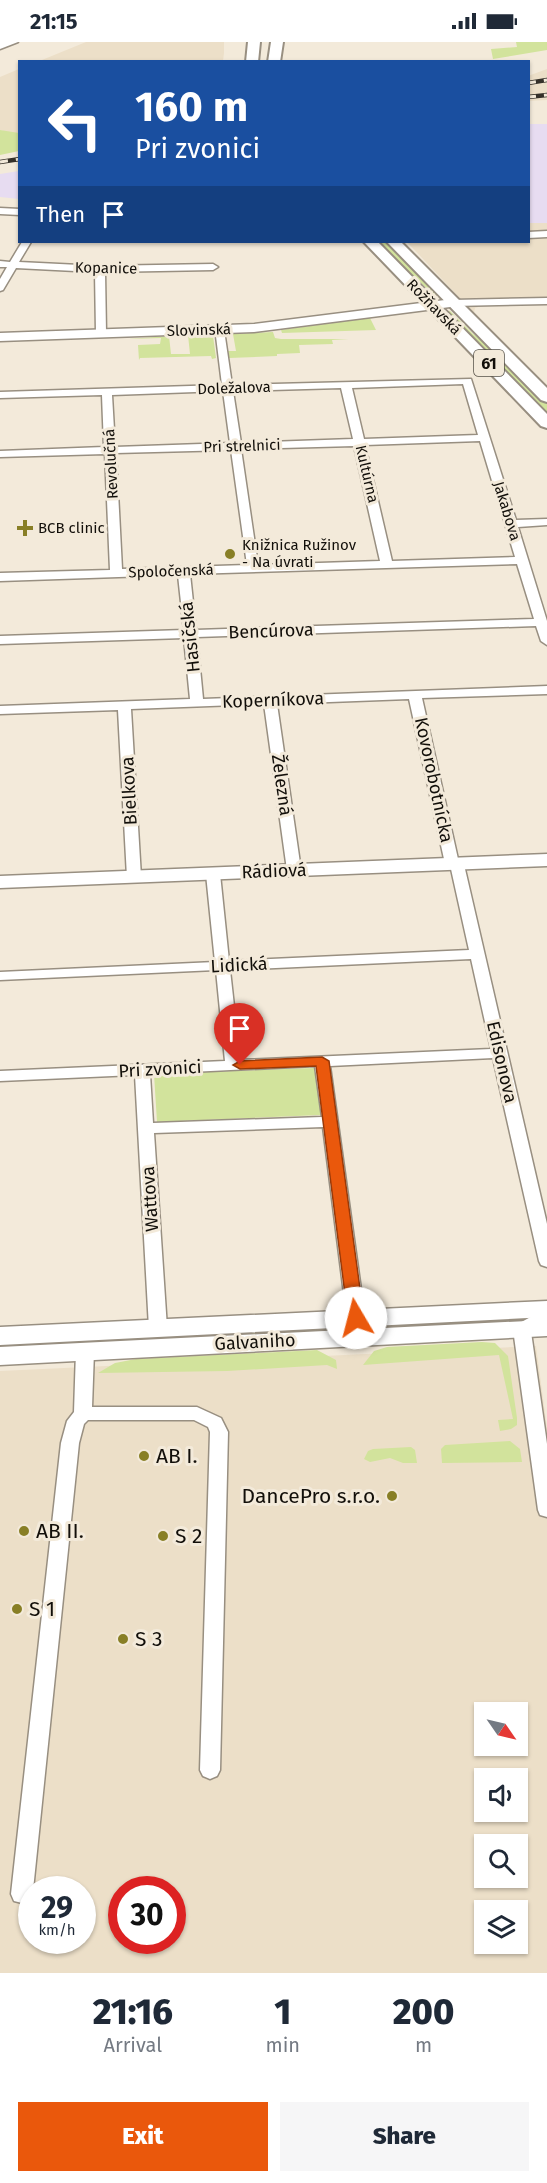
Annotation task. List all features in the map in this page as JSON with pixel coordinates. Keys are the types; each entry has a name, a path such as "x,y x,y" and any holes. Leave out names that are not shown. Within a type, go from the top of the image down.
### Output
{"main road":[{"path":"252,60 254,42"},
{"path":"274,60 277,42"},
{"name":"Rožňavská","path":"372,243 547,398"},
{"name":"Rožňavská","path":"394,243 442,306 547,423"}],"street":[{"path":"0,46 12,42"},
{"path":"0,211 18,212"},
{"path":"530,235 547,234"},
{"path":"0,288 25,243"},
{"name":"Kopanice","path":"0,264 100,269 213,267"},
{"path":"100,269 100,333"},
{"path":"442,306 547,300"},
{"name":"Slovinská","path":"396,309 417,302 442,306"},
{"name":"Slovinská","path":"0,337 219,330 276,326 396,309 442,306"},
{"path":"219,330 253,568"},
{"name":"Doležalova","path":"0,394 467,381"},
{"name":"Jakabova","path":"467,381 547,641"},
{"name":"Kultúrna","path":"346,385 387,564"},
{"name":"Revolučná","path":"107,392 116,573"},
{"name":"Pri strelnici","path":"0,454 485,438"},
{"path":"511,524 547,522"},
{"name":"Spoločenská","path":"0,577 522,560"},
{"name":"Hasičská","path":"184,571 197,703"},
{"name":"Bencúrova","path":"0,640 541,622"},
{"name":"Koperníkova","path":"0,710 547,690"},
{"name":"Kovorobotnícka","path":"415,695 455,864"},
{"name":"Železná","path":"270,700 294,870"},
{"name":"Bielkova","path":"124,705 134,877"},
{"name":"Rádiová","path":"0,882 547,860"},
{"name":"Edisonova","path":"455,864 547,1261"},
{"path":"213,874 233,1065"},
{"name":"Lidická","path":"0,976 477,954"},
{"name":"Pri zvonici","path":"0,1076 500,1053"},
{"path":"322,1061 356,1318"},
{"name":"Wattova","path":"142,1070 158,1328"},
{"path":"146,1128 330,1122"},
{"name":"Galvaniho","path":"0,1336 547,1309"},
{"path":"547,1314 522,1329 547,1510"},
{"name":"Galvaniho","path":"0,1356 547,1328"},
{"path":"24,1876 65,1488 73,1432 76,1421 83,1414 85,1351"},
{"path":"83,1414 197,1413 215,1423 219,1432 210,1770"}],"shaded area":[{"path":"86,42 224,42 223,60 42,60"},
{"path":"18,69 18,133 0,130 0,77"},
{"path":"547,69 547,100 530,101 530,75"},
{"path":"530,124 547,124 547,223 530,223"},
{"path":"18,171 18,199 0,197 0,174"},
{"path":"530,223 547,223 547,303 488,304 475,308 474,313 408,243 530,243"},
{"path":"536,1346 547,1428 547,1973 0,1973 0,1371"}],"green space":[{"path":"516,42 547,42 547,50 493,59 491,49 517,47"},
{"path":"0,130 18,133 18,151 0,155"},
{"path":"378,243 388,243 440,295 434,295"},
{"path":"450,311 473,334 495,351 547,404 547,416 445,312"},
{"path":"370,318 376,330 282,333 281,330"},
{"path":"273,332 275,338 281,339 349,339 332,340 333,344 299,345 300,353 229,358 228,351 236,351 233,334"},
{"path":"188,335 213,336 216,358 212,359 211,356 140,358 139,360 138,345 160,344 161,338 128,339 169,336 171,354 190,354"},
{"path":"314,1068 321,1115 157,1122 154,1074"},
{"path":"506,1318 506,1322 0,1349 0,1343"},
{"path":"495,1343 508,1356 517,1418 517,1425 511,1429 500,1431 498,1420 513,1419 499,1355 363,1365 374,1351 387,1347"},
{"path":"317,1350 336,1360 337,1369 327,1365 227,1371 98,1373 115,1363 136,1359"},
{"path":"510,1441 520,1449 522,1462 442,1463 441,1449 445,1445"},
{"path":"411,1447 415,1450 417,1463 403,1463 390,1458 370,1462 364,1459 368,1451 373,1449"}],"railway":[{"path":"530,83 547,80"},
{"path":"530,97 547,95"},
{"path":"0,162 18,159"}],"place":[{"name":"BCB clinic","path":"25,528"},
{"name":"Knižnica Ružinov - Na úvrati","path":"230,554"},
{"name":"AB I.","path":"144,1456"},
{"name":"DancePro s.r.o.","path":"392,1496"},
{"name":"AB II.","path":"24,1531"},
{"name":"S 2","path":"163,1536"},
{"name":"S 1","path":"17,1609"},
{"name":"S 3","path":"123,1639"}],"route":[{"path":"240,1065 322,1061 356,1318"}]}
